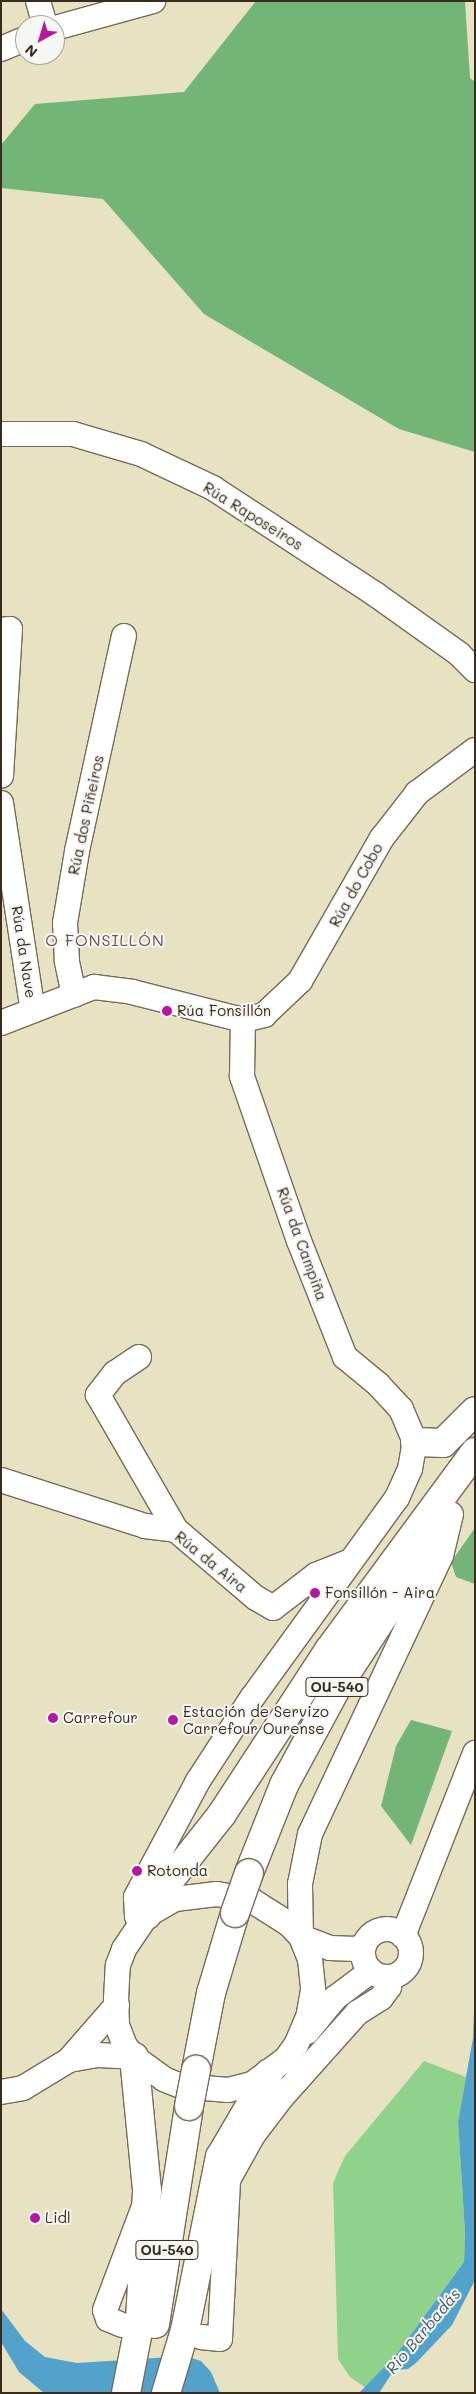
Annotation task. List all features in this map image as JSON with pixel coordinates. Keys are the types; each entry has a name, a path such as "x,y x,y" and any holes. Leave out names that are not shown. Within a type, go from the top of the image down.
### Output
{"main road":[{"path":"415,1442 442,1443 475,1411"},
{"path":"144,1919 162,1890 222,1814 329,1650 475,1452"},
{"name":"OU-540","path":"141,2393 150,2356 196,2070 211,1993 249,1873 284,1785 337,1687 451,1514 475,1481"},
{"path":"126,2393 140,2321 146,2203 146,2163 135,2086 134,2057"},
{"path":"166,2393 185,2330 230,2136 269,2073"}],"street":[{"path":"38,1 43,15"},
{"path":"65,25 153,1"},
{"path":"1,49 15,43"},
{"name":"Rúa Raposeiros","path":"1,434 73,434 141,454 213,488 375,594 459,654 475,670"},
{"path":"1,630 10,628 1,776"},
{"name":"Rúa dos Piñeiros","path":"74,995 67,961 65,923 76,851 124,636"},
{"name":"Rúa do Cobo","path":"243,1020 264,1015 300,981 382,838 417,793 475,750"},
{"name":"Rúa da Nave","path":"1,803 33,1011"},
{"path":"1,1023 94,987 132,992 243,1020"},
{"name":"Rúa da Campiña","path":"243,1020 242,1076 299,1241 345,1357 400,1409 415,1442"},
{"path":"139,1357 115,1373 98,1395 176,1530"},
{"path":"144,1919 136,1916 136,1897 198,1781 252,1698 350,1560 397,1498 410,1469 415,1442"},
{"name":"Rúa da Aira","path":"1,1480 145,1526 176,1530 256,1598 274,1608 316,1576 350,1560"},
{"path":"301,1937 300,1884 310,1834 441,1556 451,1514"},
{"path":"403,1936 469,1788 475,1753"},
{"path":"296,2045 308,2017 313,1990 310,1958 301,1937 289,1924 266,1908 238,1896 208,1895 175,1899 144,1919 124,1949 118,1965 117,2024 125,2046 134,2057 164,2079 205,2090 228,2090 252,2084 269,2073 296,2045 335,1998 379,1974 405,1970 410,1962 409,1943 403,1936 386,1929 370,1937 364,1945 356,1949 330,1948 301,1937"},
{"path":"210,2338 221,2178 282,2097 357,2013 381,1998 389,1987 363,1954 364,1945"},
{"path":"1,2092 23,2088 69,2060 117,2006"},
{"path":"69,2060 98,2055 134,2057"},
{"path":"122,2325 108,2319 106,2310 114,2280 146,2203"}],"green space":[{"path":"256,1 465,1 470,78 475,82 475,452 399,429 204,314 103,199 1,188 1,145 35,104 184,92"},
{"path":"475,1528 475,1584 456,1577 451,1562"},
{"path":"411,1720 452,1731 411,1845 381,1806 396,1746"},
{"path":"424,2061 466,2077 458,2122 465,2232 464,2262 396,2355 365,2387 350,2377 338,2359 333,2183 345,2156"}],"water":[{"name":"Rio Barbadás","path":"475,1984 475,2280 452,2325 416,2363 408,2369 394,2370 379,2393 359,2393 396,2355 464,2262 465,2232 458,2122 473,2038"},
{"path":"1,2309 25,2341 45,2357 77,2363 185,2356 201,2361 211,2372 220,2393 44,2393 19,2372 1,2342"}],"place":[{"name":"Rúa Fonsillón","path":"167,1011"},
{"name":"Fonsillón - Aira","path":"315,1593"},
{"name":"Carrefour","path":"53,1718"},
{"name":"Estación de Servizo Carrefour Ourense","path":"173,1720"},
{"name":"Rotonda","path":"137,1871"},
{"name":"Lidl","path":"35,2218"}],"district":[{"name":"O FONSILLÓN","path":"105,940"}]}
